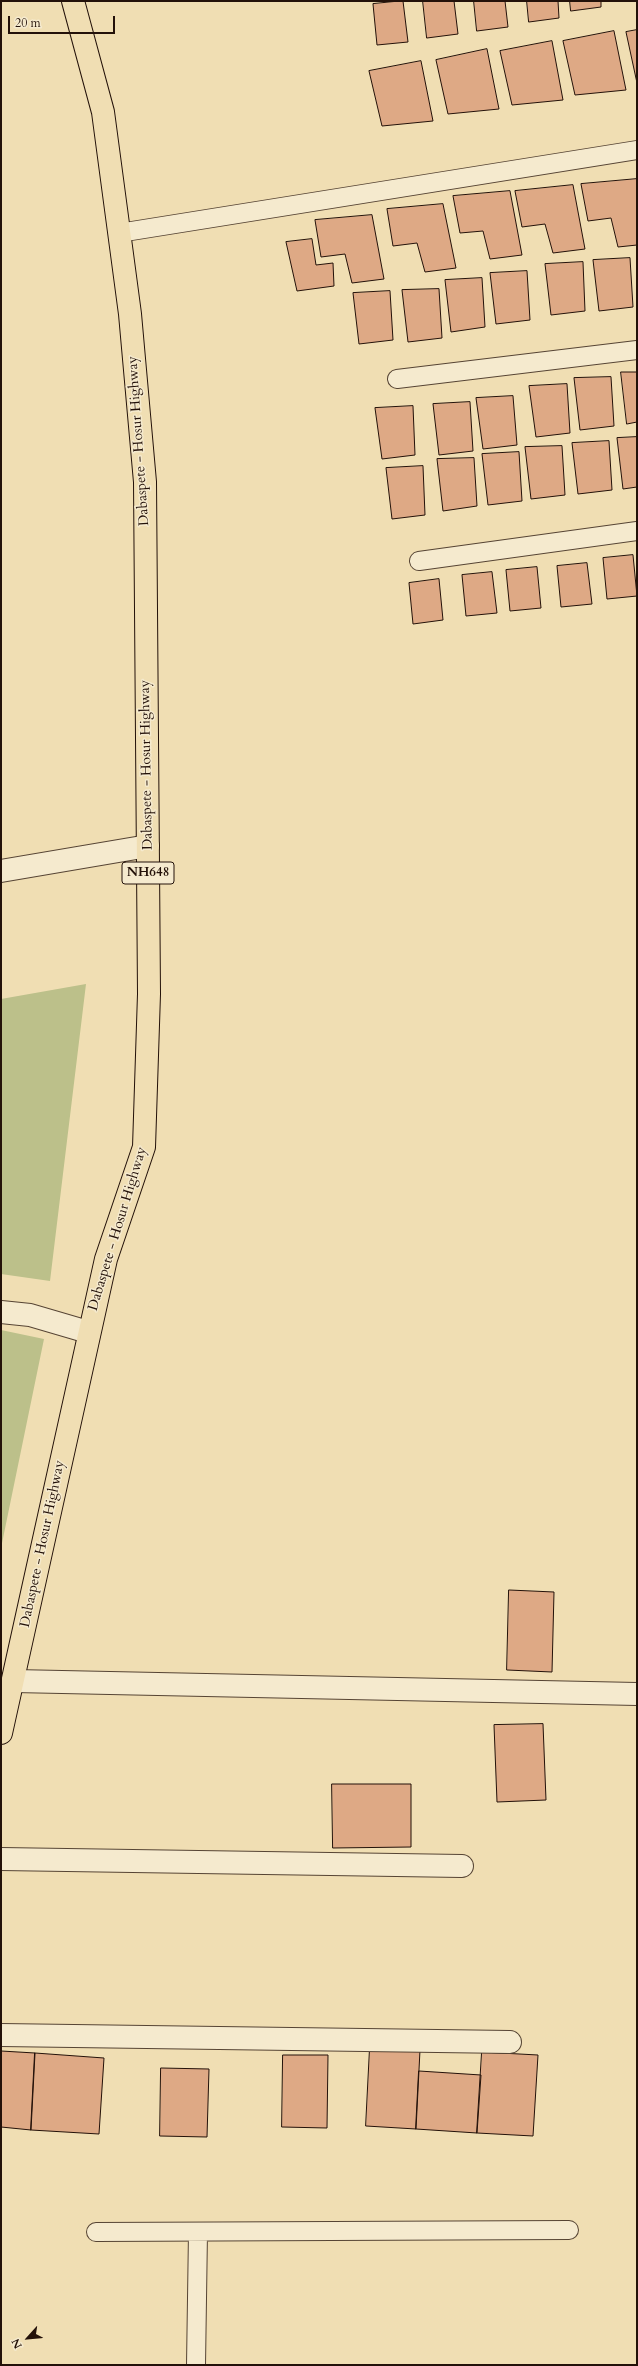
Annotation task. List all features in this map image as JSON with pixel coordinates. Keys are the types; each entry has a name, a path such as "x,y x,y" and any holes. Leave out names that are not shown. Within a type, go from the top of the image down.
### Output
{"highway":[{"name":"Dabaspete - Hosur Highway","path":"1,1733 14,1681 88,1332 106,1259 144,1148 150,994 145,482 130,314 103,112 73,1"}],"street":[{"path":"1,871 148,846"},
{"path":"1,1312 30,1315 88,1332"},
{"path":"14,1681 637,1694"},
{"path":"1,1859 462,1866"},
{"path":"1,2035 510,2042"}],"lane":[{"path":"119,233 637,150"},
{"path":"397,379 637,350"},
{"path":"419,562 637,532"},
{"path":"96,2232 568,2230"},
{"path":"194,2365 198,2232"}],"green space":[{"path":"86,984 50,1281 1,1274 1,999"},
{"path":"1,1330 44,1339 1,1548"}],"building":[{"path":"403,1 408,42 377,45 373,4"},
{"path":"423,1 454,1 458,34 427,38"},
{"path":"474,1 505,1 508,27 477,31"},
{"path":"527,1 558,1 559,18 529,22"},
{"path":"570,1 601,1 601,7 571,11"},
{"path":"637,30 637,83 626,32"},
{"path":"614,31 626,90 575,95 563,41"},
{"path":"552,41 563,100 512,105 500,51"},
{"path":"487,49 499,109 448,114 436,60"},
{"path":"421,61 433,121 382,126 369,71"},
{"path":"637,179 637,245 618,247 611,218 588,221 581,184"},
{"path":"573,185 585,249 553,253 545,224 522,227 515,191"},
{"path":"510,191 522,255 490,259 483,231 460,233 453,196"},
{"path":"443,204 456,268 425,272 417,243 393,246 387,209"},
{"path":"372,215 384,279 352,283 345,254 321,257 315,220"},
{"path":"312,239 316,265 333,263 334,286 297,291 286,242"},
{"path":"630,258 633,307 599,311 593,260"},
{"path":"583,262 585,311 551,315 545,264"},
{"path":"527,271 530,320 496,324 490,273"},
{"path":"482,278 485,327 451,332 445,280"},
{"path":"439,289 442,338 408,342 402,290"},
{"path":"390,291 393,340 359,344 353,293"},
{"path":"621,372 637,372 637,422 627,424"},
{"path":"611,377 614,426 580,430 574,378"},
{"path":"567,384 570,433 536,437 529,386"},
{"path":"513,396 517,445 483,449 476,398"},
{"path":"470,402 473,451 439,455 433,404"},
{"path":"413,406 415,455 382,459 375,408"},
{"path":"637,437 637,487 623,489 617,438"},
{"path":"609,441 612,490 578,494 572,443"},
{"path":"562,446 565,495 531,499 525,447"},
{"path":"519,452 522,501 488,505 482,454"},
{"path":"474,458 477,506 443,511 437,459"},
{"path":"423,466 425,515 392,519 386,468"},
{"path":"633,555 637,596 607,599 603,558"},
{"path":"587,563 592,604 561,607 557,566"},
{"path":"537,567 541,608 510,611 506,570"},
{"path":"492,572 497,613 466,616 462,575"},
{"path":"439,579 443,620 413,624 409,583"},
{"path":"509,1590 554,1592 552,1672 507,1670"},
{"path":"543,1724 546,1800 497,1802 494,1725"},
{"path":"332,1784 411,1784 411,1847 333,1848"},
{"path":"370,2047 420,2050 416,2129 366,2126"},
{"path":"1,2051 35,2053 31,2130 1,2127"},
{"path":"482,2052 538,2055 533,2136 477,2133"},
{"path":"35,2053 104,2058 99,2134 31,2130"},
{"path":"283,2055 328,2055 327,2128 282,2127"},
{"path":"161,2068 209,2069 207,2137 160,2136"},
{"path":"419,2071 481,2075 477,2133 416,2129"}]}
